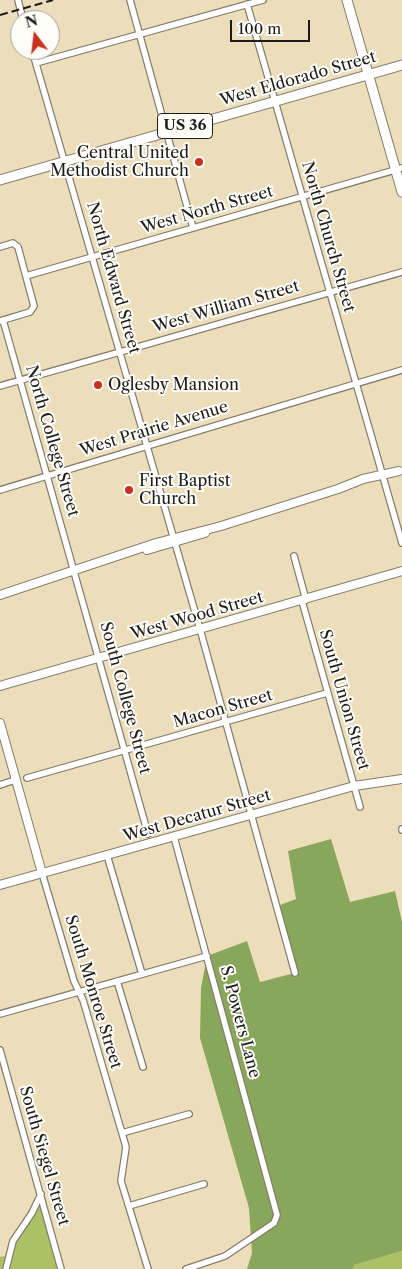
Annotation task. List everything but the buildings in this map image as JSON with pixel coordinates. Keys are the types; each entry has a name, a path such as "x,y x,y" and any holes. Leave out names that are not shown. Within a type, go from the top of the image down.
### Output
{"main road":[{"path":"347,0 399,169 402,192"},
{"name":"West Eldorado Street","path":"0,180 402,65"}],"street":[{"path":"130,0 193,228"},
{"path":"36,63 263,0"},
{"name":"North Church Street","path":"247,4 402,544"},
{"name":"North Edward Street","path":"35,60 200,629 295,973"},
{"name":"West North Street","path":"26,276 399,169"},
{"path":"0,247 15,244 34,308 30,312 2,320"},
{"name":"West William Street","path":"0,386 402,272"},
{"name":"North College Street","path":"2,320 75,570"},
{"name":"West Prairie Avenue","path":"0,490 402,370"},
{"path":"0,595 19,587 401,471"},
{"name":"South Union Street","path":"294,556 327,693 360,808"},
{"name":"South College Street","path":"75,570 148,834"},
{"name":"West Wood Street","path":"0,686 402,571"},
{"path":"0,589 19,587"},
{"name":"Macon Street","path":"27,778 327,693"},
{"name":"South Monroe Street","path":"0,723 42,873 126,1147 121,1181 148,1269"},
{"name":"West Decatur Street","path":"0,885 354,786 402,779"},
{"path":"0,784 16,780"},
{"name":"S. Powers Lane","path":"174,837 278,1215 274,1224 225,1256 186,1269"},
{"path":"107,855 142,974"},
{"path":"0,1014 208,956"},
{"path":"117,981 143,1067"},
{"name":"South Siegel Street","path":"0,1050 61,1269"},
{"path":"122,1133 189,1114"},
{"path":"129,1206 204,1184"},
{"path":"6,1269 14,1241 32,1213 41,1194"}],"green space":[{"path":"331,839 350,902 395,891 402,922 402,1251 354,1265 353,1269 247,1269 252,1253 249,1208 200,1038 201,988 207,956 247,941 260,982 295,973 280,905 296,899 288,851"},
{"path":"38,1195 59,1269 0,1269 0,1257 5,1256 9,1243"},
{"path":"402,1251 402,1269 353,1269 354,1265"}],"railway":[{"path":"0,15 53,0"}],"place":[{"name":"Central United Methodist Church","path":"199,162"},
{"name":"Oglesby Mansion","path":"98,385"},
{"name":"First Baptist Church","path":"129,490"}]}
